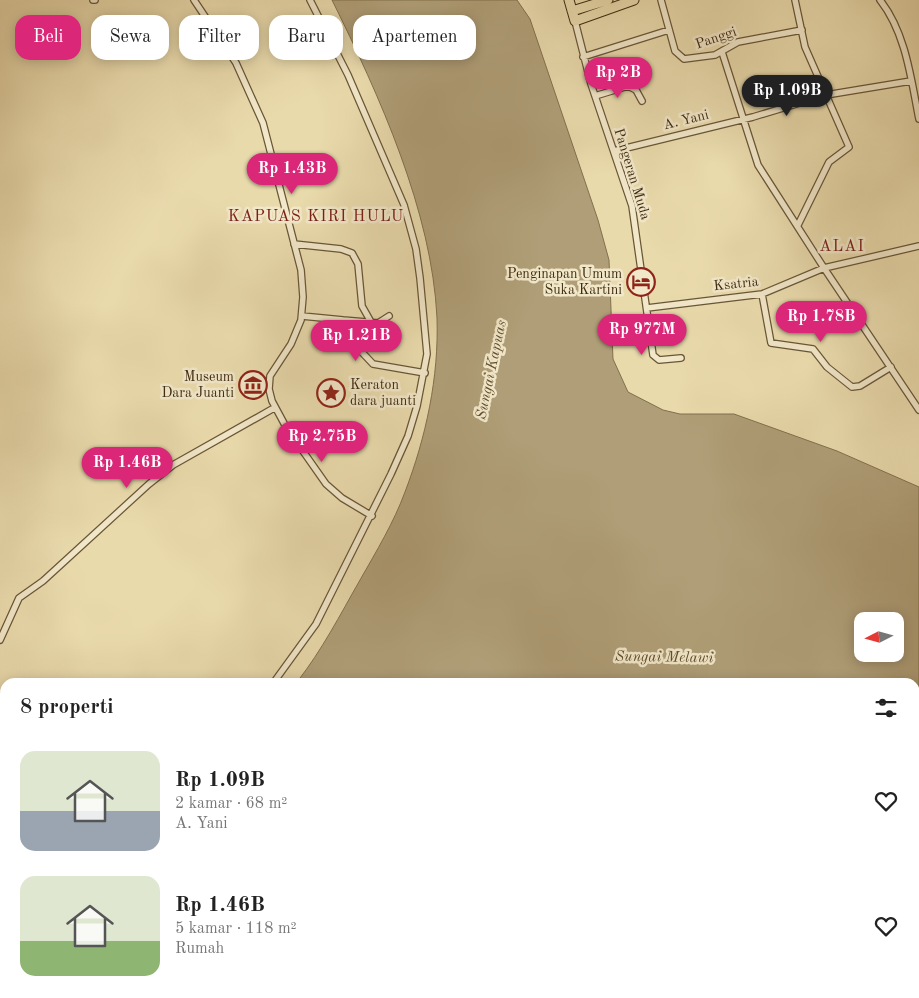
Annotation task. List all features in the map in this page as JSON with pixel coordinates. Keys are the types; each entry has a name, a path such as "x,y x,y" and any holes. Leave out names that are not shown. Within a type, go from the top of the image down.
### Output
{"main road":[{"path":"569,0 575,21 634,0"},
{"path":"572,11 608,0"}],"street":[{"path":"194,0 236,63 254,101 269,143 303,285 302,316 291,344 270,376 269,390 274,408 326,484 342,498 372,516"},
{"path":"278,678 316,624 372,516 408,436 425,373 427,354 423,302 410,222 369,121 310,0"},
{"path":"583,57 669,30 661,0"},
{"path":"795,0 805,47 849,147 829,162 798,225"},
{"path":"880,0 895,24 914,84 919,119"},
{"name":"Pangeran Muda","path":"575,21 583,57 595,96 632,206 652,350 655,359 681,358"},
{"name":"Panggi","path":"669,30 677,55 684,59 698,58 722,52 738,42 802,30"},
{"path":"722,52 758,164 777,197 798,225 824,268 919,410"},
{"name":"A. Yani","path":"614,151 742,119 826,95 914,84"},
{"path":"595,96 622,87 632,87 642,101"},
{"path":"294,244 341,249 352,253 358,264 362,306 371,322"},
{"name":"Ksatria","path":"647,308 762,294 824,268 919,246"},
{"path":"762,294 771,343 812,349 827,367 852,388 860,386 891,368"},
{"path":"302,316 371,322 381,322 389,316"},
{"path":"342,320 357,347 373,364 425,373"},
{"path":"0,640 13,608 24,594 43,581 128,502 167,469 274,408"}],"water":[{"path":"332,0 517,0 530,19 598,220 609,260 613,359 628,392 663,410 680,414 734,414 837,451 919,487 919,678 300,678 338,619 396,514 419,450 430,407 437,340 433,278 414,195 385,114 361,60 476,60 476,15 353,15 353,43 343,23 343,15 339,15"}],"place":[{"name":"Penginapan Umum Suka Kartini","path":"641,282"},
{"name":"Museum Dara Juanti","path":"253,385"},
{"name":"Keraton dara juanti","path":"331,393"}],"district":[{"name":"KAPUAS KIRI HULU","path":"316,217"},
{"name":"ALAI","path":"842,247"}],"water label":[{"name":"Sungai Kapuas","path":"492,370"},
{"name":"Sungai Melawi","path":"664,658"}]}
